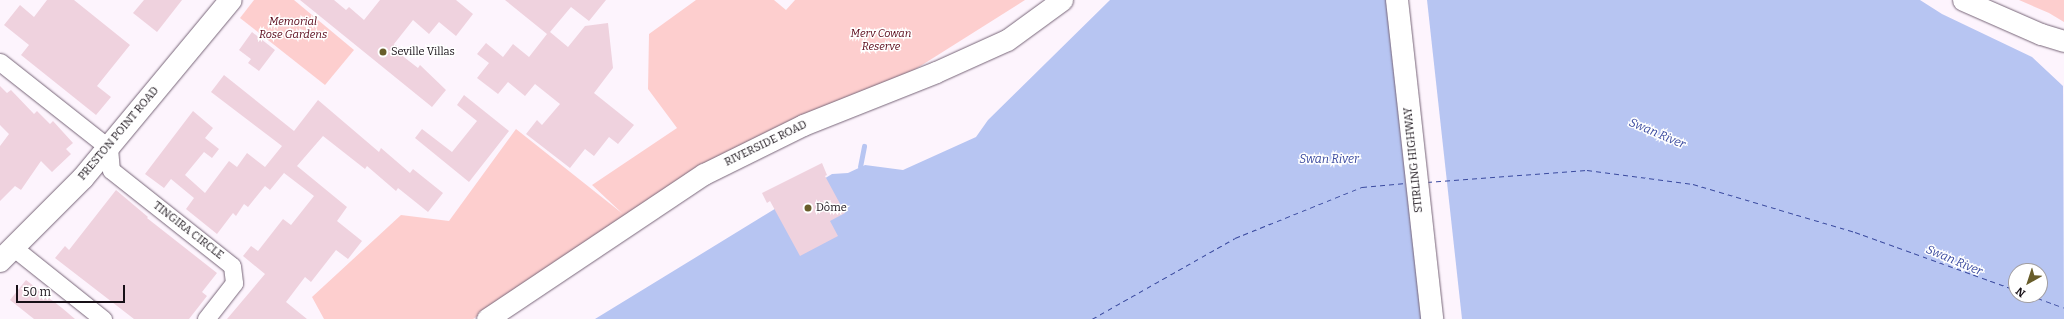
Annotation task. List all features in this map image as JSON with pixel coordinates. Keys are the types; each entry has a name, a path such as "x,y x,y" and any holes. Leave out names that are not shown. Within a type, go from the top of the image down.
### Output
{"main road":[{"name":"PRESTON POINT ROAD","path":"7,255 83,178 231,0"},
{"name":"STIRLING HIGHWAY","path":"1396,0 1432,319"},
{"name":"STIRLING HIGHWAY","path":"1412,0 1445,319"}],"street":[{"name":"RIVERSIDE ROAD","path":"487,319 652,207 704,174 803,125 909,83 1007,40 1062,0"},
{"name":"RIVERSIDE ROAD","path":"504,319 556,285 632,228 703,183 762,151 815,134 842,118 1012,48 1040,31 1077,0"},
{"path":"1964,0 2041,34 2064,40"},
{"path":"1994,0 2045,25 2064,40"},
{"path":"0,62 109,148"},
{"name":"TINGIRA CIRCLE","path":"109,148 111,170 232,266 234,283 206,319"},
{"path":"7,255 103,319"}],"green space":[{"name":"Memorial Rose Gardens","path":"254,0 294,0 354,50 325,85 240,18"},
{"name":"Merv Cowan Reserve","path":"696,0 774,0 786,10 795,0 1025,0 876,94 708,173 473,319 324,319 312,297 401,215 449,221 516,129 623,214 592,185 677,128 648,89 649,34"},
{"path":"2019,0 2064,0 2064,22 2049,13"}],"water":[{"name":"Swan River","path":"1110,0 1920,0 1942,14 2032,57 2063,86 2064,319 595,319 832,174 848,173 865,165 903,170 976,137 988,120"}],"pier":[{"path":"1388,0 1427,0 1462,319 1423,319"}],"building":[{"path":"47,0 74,0 130,45 97,86 111,97 96,115 21,55 29,45 4,25 20,5 34,17"},
{"path":"144,0 182,0 157,32 133,13"},
{"path":"300,0 334,0 346,10 349,7 364,20 380,0 456,0 473,14 456,36 439,22 429,34 413,20 394,44 403,51 400,54 418,68 420,65 446,90 432,107"},
{"path":"505,0 606,0 589,21 571,7 550,32 568,47 585,26 608,23 613,68 594,93 634,125 618,144 609,137 594,156 585,149 570,168 526,134 537,120 542,125 560,104 535,84 525,96 508,82 498,94 477,78 489,63 477,54 486,43 503,57 513,44 529,57 547,34"},
{"path":"252,32 275,50 259,71 248,63 251,59 239,50"},
{"path":"224,75 294,131 318,100 379,152 381,148 410,173 413,169 443,193 428,212 398,188 396,191 367,166 365,169 323,136 297,166 347,207 337,221 362,241 348,259 336,250 311,282 305,277 286,302 307,319 227,319 265,274 243,256 251,246 258,251 283,219 291,225 314,196 284,173 270,190 265,186 248,207 244,204 236,216 233,213 217,234 186,209 194,198 171,179 164,188 145,174 193,111 213,128 205,138 219,149 212,158 204,152 185,175 205,193 229,161 237,167 247,153 265,167 282,146 211,92"},
{"path":"0,86 7,93 11,90 34,114 37,111 50,124 53,121 73,143 66,149 71,154 52,172 41,161 21,190 15,186 0,201 0,146 9,134 0,125"},
{"path":"464,95 509,131 469,182 415,138 422,129 452,152 477,121 457,105"},
{"name":"Dôme","path":"822,163 827,175 825,176 845,213 830,221 838,236 800,256 770,201 767,203 762,193"},
{"path":"116,190 148,217 147,218 217,273 202,292 207,296 189,319 134,319 55,258 65,246 69,250"},
{"path":"26,280 75,319 34,319 10,300"}],"waterway":[{"path":"860,167 864,146"}],"ferry route":[{"path":"1427,182 1587,170 1693,184 1855,232 2008,287"},
{"path":"1092,319 1235,238 1362,187 1406,183"},
{"path":"2048,302 2064,308"}],"place":[{"name":"Seville Villas","path":"383,52"},
{"name":"Dôme","path":"808,208"}]}
